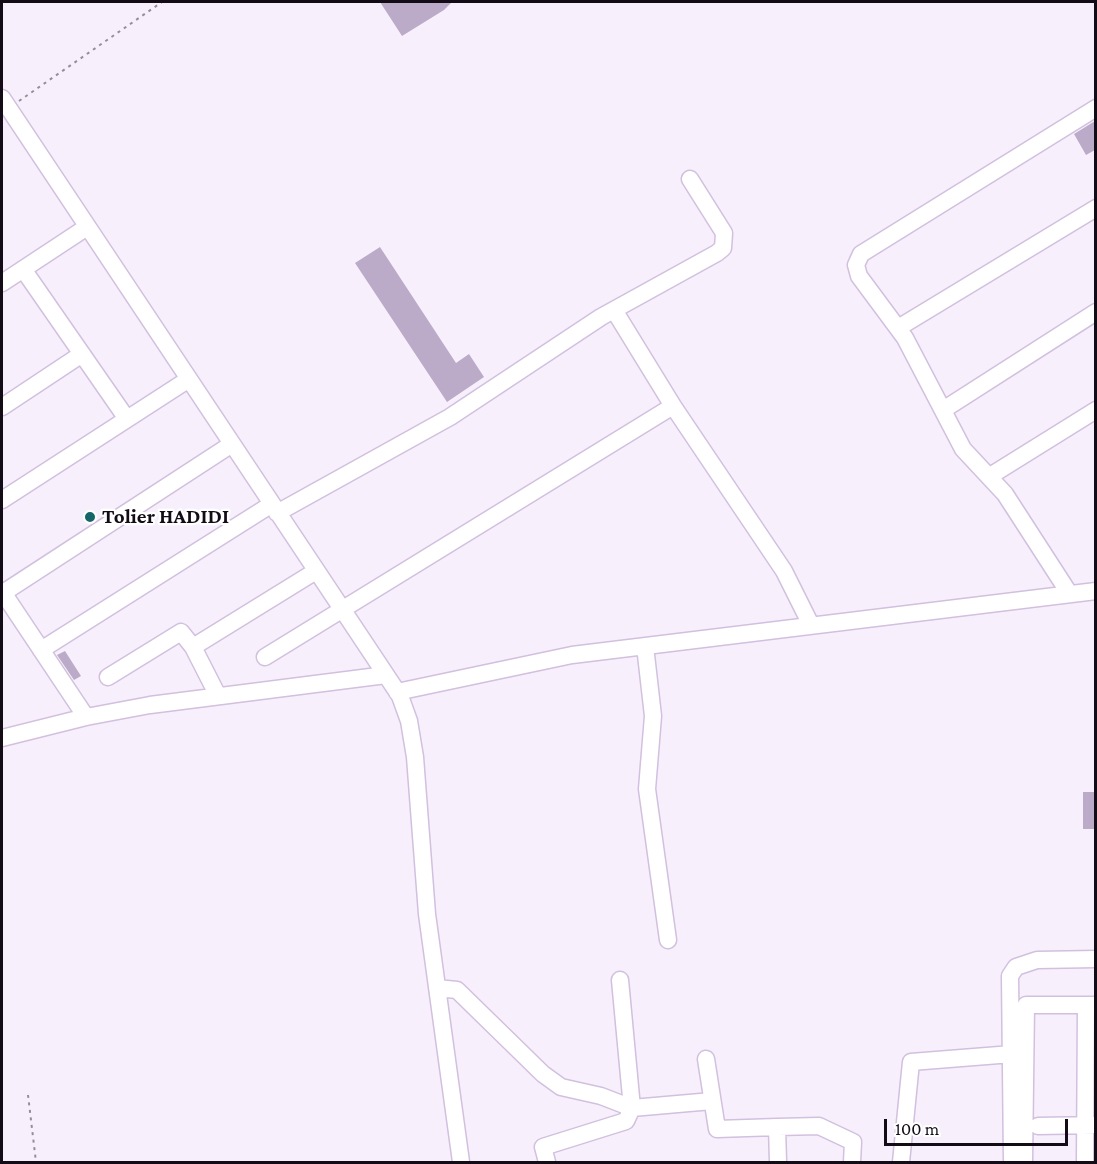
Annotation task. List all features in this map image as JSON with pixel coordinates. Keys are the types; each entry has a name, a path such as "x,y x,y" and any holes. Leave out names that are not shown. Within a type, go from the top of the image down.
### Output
{"street":[{"path":"5,103 397,692 409,721 415,757 427,914 461,1162"},
{"path":"1069,593 1005,494 990,476 968,456 898,328 859,276 856,265 861,254 1095,108"},
{"path":"41,650 275,508 450,417 614,310 723,248 724,233 690,179"},
{"path":"898,328 1095,208"},
{"path":"2,283 87,227"},
{"path":"23,269 127,419"},
{"path":"614,310 673,406 784,571 811,626"},
{"path":"943,410 1095,312"},
{"path":"2,407 82,354"},
{"path":"2,500 189,379"},
{"path":"265,657 673,406"},
{"path":"990,476 1094,416"},
{"path":"86,717 2,592 232,444"},
{"path":"193,647 316,571"},
{"path":"397,692 572,656 1095,591"},
{"path":"108,677 181,632 193,647 218,696"},
{"path":"645,646 653,716 647,789 668,940"},
{"path":"2,738 86,717 218,696 386,675"},
{"path":"1012,1162 1010,976 1017,967 1037,960 1095,959"},
{"path":"547,1162 543,1147 626,1121 632,1108 620,980"},
{"path":"437,988 457,990 543,1074 561,1087 601,1096 632,1108 712,1101"},
{"path":"1024,1162 1026,1005 1091,1005 1090,1125 1085,1162"},
{"path":"901,1162 911,1062 1012,1054"},
{"path":"706,1059 717,1129 819,1126 853,1142 852,1162"},
{"path":"1038,1126 1090,1125"},
{"path":"777,1126 778,1162"}],"path":[{"path":"5,103 162,2"},
{"path":"28,1095 36,1162"}],"building":[{"path":"380,2 452,2 444,10 402,36"},
{"path":"1095,121 1095,150 1086,155 1074,134"},
{"path":"380,247 456,363 469,354 484,377 447,402 355,263"},
{"path":"65,651 81,676 74,680 57,655"},
{"path":"1083,792 1095,792 1095,829 1083,829"}],"place":[{"name":"Tolier HADIDI","path":"90,517"}]}
